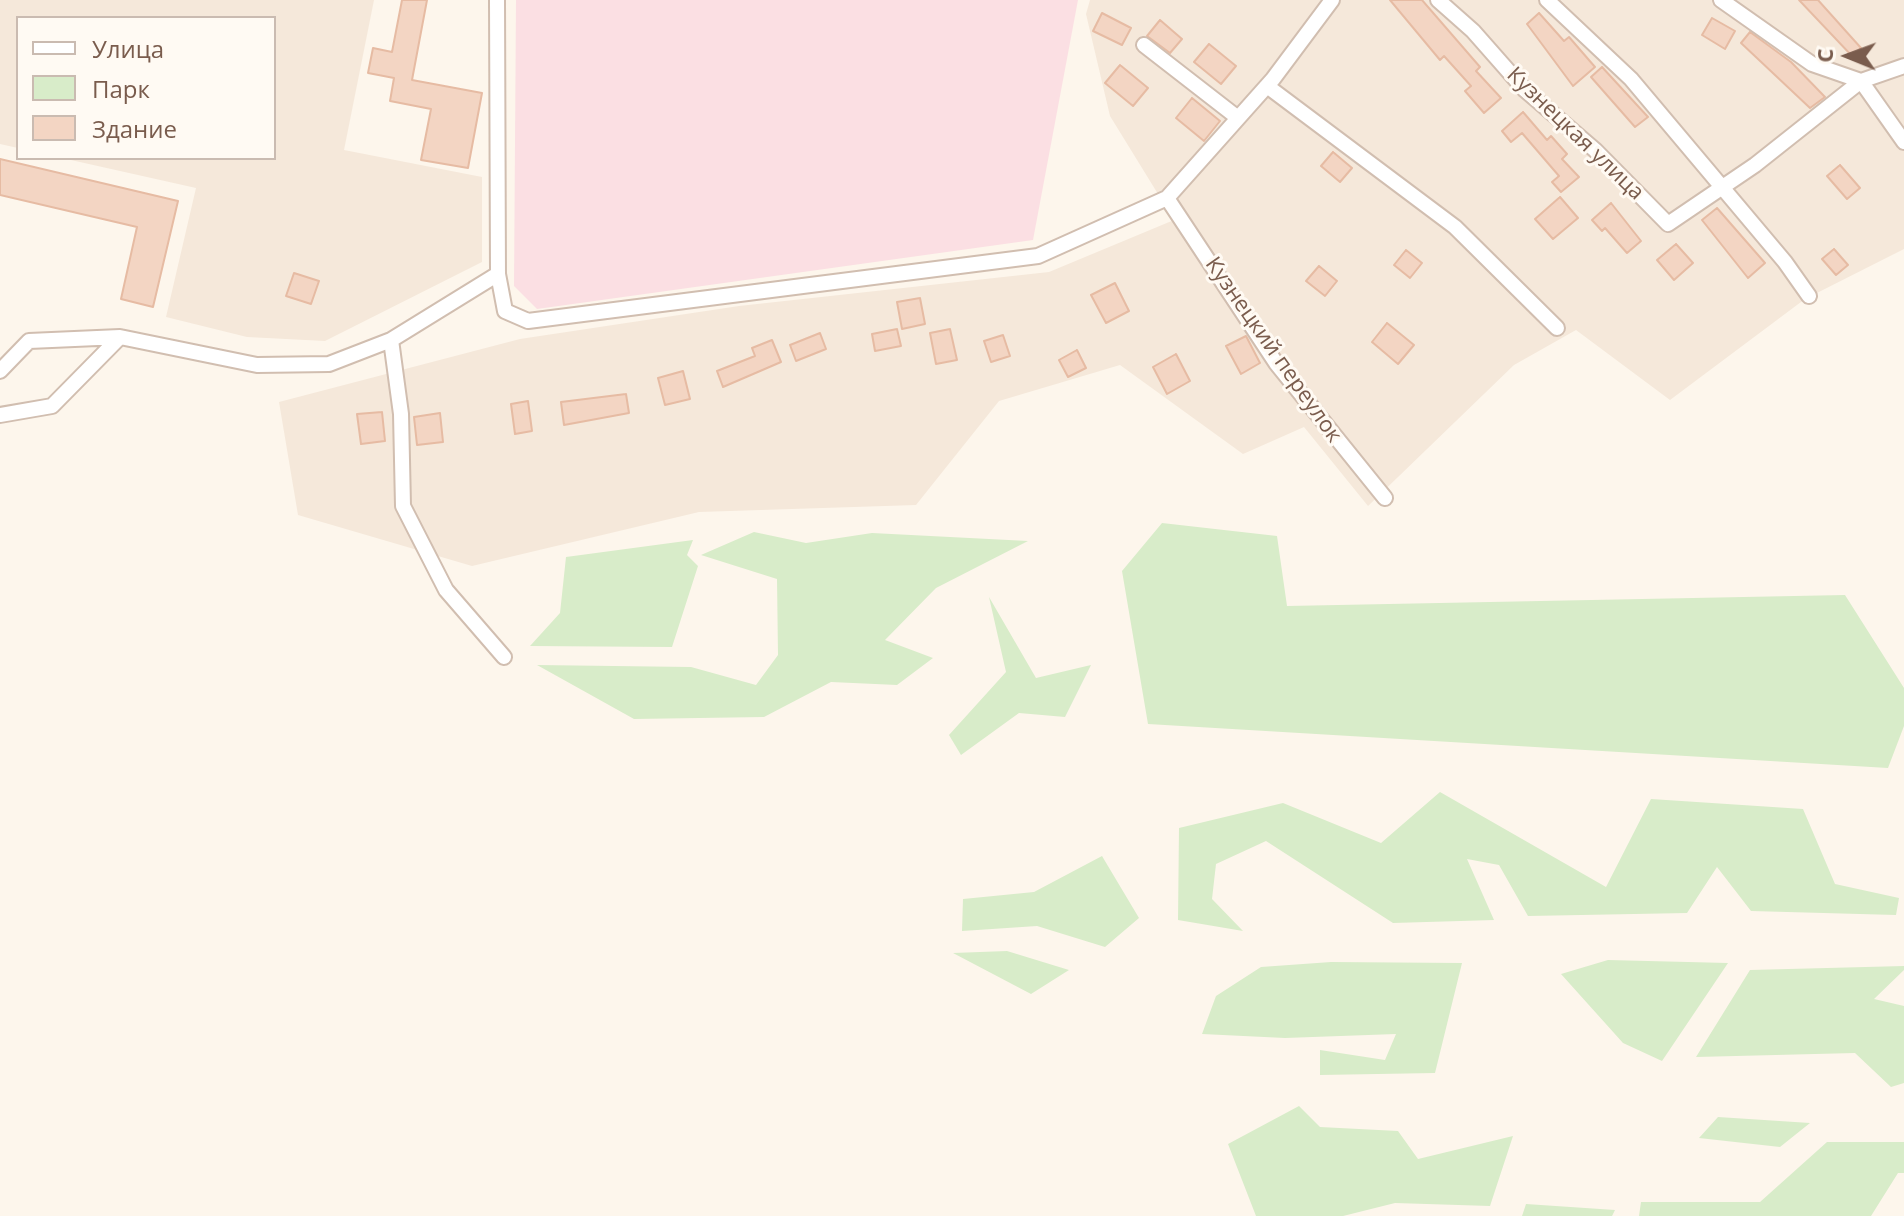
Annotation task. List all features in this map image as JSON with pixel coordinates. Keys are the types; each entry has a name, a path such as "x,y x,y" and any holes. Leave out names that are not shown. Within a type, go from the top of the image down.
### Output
{"street":[{"path":"497,0 498,274 505,311 528,321 1038,256 1167,198 1267,86 1332,0"},
{"name":"Кузнецкая улица","path":"1438,0 1473,31 1525,90 1595,150 1668,224 1719,187"},
{"path":"1547,0 1631,79 1785,262 1809,296"},
{"path":"1721,0 1812,64 1861,81 1904,142"},
{"path":"1144,45 1238,118"},
{"path":"1719,187 1755,165 1861,81 1904,66"},
{"path":"1267,86 1455,227 1557,328"},
{"name":"Кузнецкий переулок","path":"1167,198 1276,363 1385,498"},
{"path":"0,371 29,341 120,337 257,365 329,364 391,340 498,274"},
{"path":"0,415 52,406 120,337"},
{"path":"391,340 401,414 403,506 446,590 504,657"}],"shaded area":[{"path":"0,0 374,0 344,150 482,177 482,262 325,341 247,337 166,317 196,188 71,160 276,160 276,16 16,16 16,148 0,144"},
{"path":"516,0 1078,0 1033,240 537,309 514,286"},
{"path":"1090,0 1904,0 1904,249 1805,299 1670,400 1576,330 1514,365 1368,506 1304,427 1243,454 1120,365 999,401 916,505 699,512 472,566 298,515 279,402 520,339 739,306 1049,272 1174,220 1110,116 1086,14"}],"green space":[{"path":"1162,523 1277,536 1287,606 1845,595 1904,688 1904,726 1888,768 1148,724 1122,571"},
{"path":"754,532 806,543 872,533 1028,541 936,588 885,640 933,658 897,685 831,682 764,717 634,719 537,665 691,667 756,685 778,655 777,579 701,555"},
{"path":"693,540 687,555 698,566 672,647 530,646 560,613 566,557"},
{"path":"989,597 1036,678 1091,665 1065,717 1019,713 961,755 949,735 1006,672"},
{"path":"1440,792 1606,887 1651,799 1803,809 1835,884 1899,898 1896,915 1751,911 1717,867 1687,913 1528,916 1499,865 1467,859 1494,920 1393,923 1266,841 1216,864 1212,899 1243,931 1178,920 1179,828 1283,803 1381,843"},
{"path":"1102,856 1139,918 1105,947 1037,926 962,931 963,899 1034,892"},
{"path":"1007,951 1069,970 1031,994 953,953"},
{"path":"1608,960 1728,963 1662,1061 1623,1043 1561,974"},
{"path":"1331,962 1462,963 1435,1073 1320,1075 1320,1050 1385,1060 1396,1034 1285,1038 1202,1034 1216,996 1261,967"},
{"path":"1904,966 1904,970 1874,999 1904,1006 1904,1083 1891,1087 1855,1053 1696,1057 1750,970"},
{"path":"1299,1106 1320,1127 1398,1131 1418,1159 1513,1136 1490,1206 1395,1203 1343,1216 1256,1216 1228,1144"},
{"path":"1718,1117 1810,1123 1780,1147 1699,1138"},
{"path":"1827,1142 1904,1142 1904,1173 1898,1173 1871,1216 1639,1216 1641,1202 1760,1202"},
{"path":"1526,1204 1615,1210 1612,1216 1522,1216"}],"building":[{"path":"402,0 427,0 412,80 482,93 468,168 421,160 431,109 390,101 394,78 368,73 373,48 392,52"},
{"path":"1390,0 1422,0 1480,67 1476,71 1501,98 1484,113 1465,91 1471,86 1444,56 1440,60"},
{"path":"1799,0 1818,0 1861,48 1852,56"},
{"path":"1102,13 1131,28 1122,45 1093,31"},
{"path":"1539,13 1564,41 1569,37 1595,67 1573,86 1527,24"},
{"path":"1712,18 1735,31 1725,49 1702,35"},
{"path":"1160,20 1182,39 1170,53 1147,36"},
{"path":"1750,32 1791,62 1825,97 1810,108 1741,43"},
{"path":"1209,44 1236,66 1221,84 1194,62"},
{"path":"1120,65 1148,88 1133,106 1105,83"},
{"path":"1602,67 1648,117 1635,127 1591,77"},
{"path":"1192,98 1220,121 1204,141 1176,118"},
{"path":"1523,112 1547,140 1551,136 1567,154 1562,159 1579,177 1561,192 1552,182 1559,176 1522,133 1511,142 1502,131"},
{"path":"1333,152 1352,168 1340,182 1321,166"},
{"path":"0,159 178,201 153,307 121,299 137,227 0,195"},
{"path":"1840,165 1860,188 1847,199 1827,176"},
{"path":"1560,197 1578,218 1553,239 1535,219"},
{"path":"1611,203 1641,241 1627,253 1605,228 1602,231 1592,220"},
{"path":"1717,208 1765,263 1748,278 1702,220"},
{"path":"1676,244 1693,263 1674,280 1657,260"},
{"path":"1834,249 1848,265 1836,275 1822,259"},
{"path":"1406,250 1422,263 1410,278 1394,265"},
{"path":"1319,266 1337,281 1325,296 1306,281"},
{"path":"294,273 319,281 311,304 286,296"},
{"path":"1115,283 1129,311 1106,323 1091,295"},
{"path":"920,298 925,324 902,329 897,302"},
{"path":"1387,323 1414,345 1398,364 1372,342"},
{"path":"897,329 901,346 875,351 872,334"},
{"path":"950,329 957,360 936,364 930,333"},
{"path":"820,333 826,349 796,361 790,345"},
{"path":"1003,335 1010,356 991,362 984,341"},
{"path":"1246,336 1260,363 1241,374 1226,346"},
{"path":"772,340 781,362 723,387 717,371 755,356 752,348"},
{"path":"1077,350 1086,368 1068,377 1059,360"},
{"path":"1176,354 1190,381 1167,394 1153,367"},
{"path":"683,371 690,399 665,405 658,378"},
{"path":"626,394 629,413 564,425 561,402"},
{"path":"528,401 532,431 515,434 511,404"},
{"path":"382,412 385,441 361,444 357,414"},
{"path":"440,413 443,442 417,445 414,417"}]}
